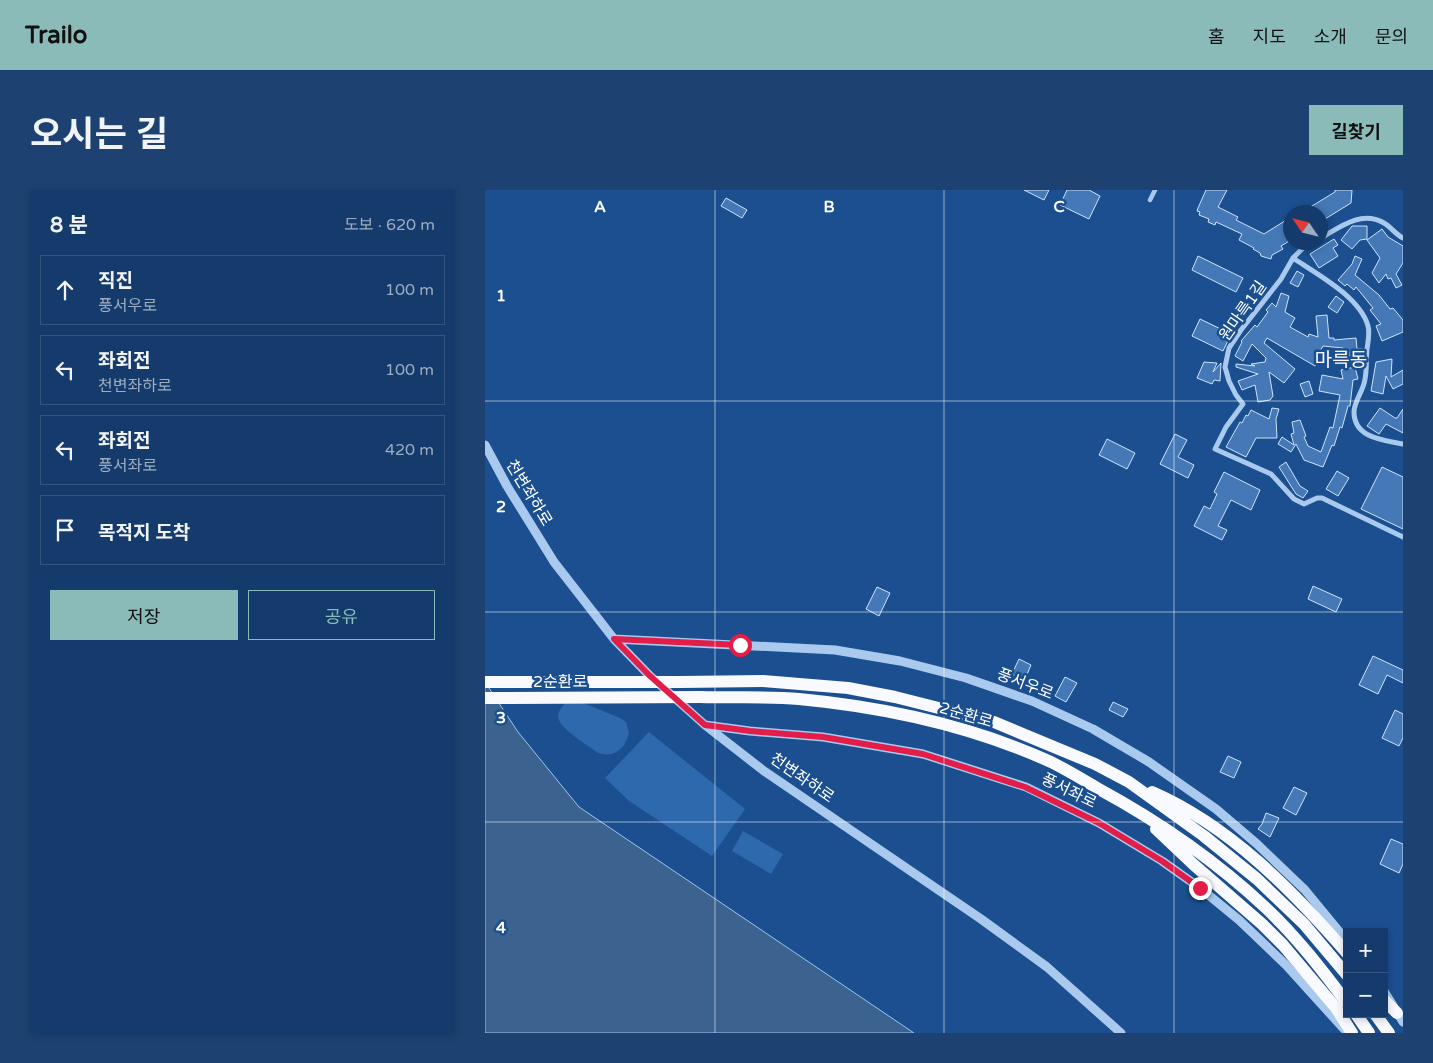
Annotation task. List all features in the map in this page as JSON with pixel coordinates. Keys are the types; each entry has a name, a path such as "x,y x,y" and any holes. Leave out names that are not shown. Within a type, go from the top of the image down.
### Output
{"highway":[{"name":"2순환로","path":"485,682 763,681 848,688 895,697 994,722 1095,764 1129,782 1204,836 1257,878 1303,924 1345,973"},
{"name":"2순환로","path":"485,698 701,697 797,699 857,706 939,724 996,741 1051,763 1132,807 1191,845 1233,878 1267,909 1310,954 1343,997"},
{"path":"1129,782 1180,806 1227,836 1263,866 1313,914 1343,948"},
{"path":"1132,807 1283,945 1336,1008 1352,1033"},
{"path":"1388,1004 1400,1018"},
{"path":"1359,1018 1369,1033"},
{"path":"1378,1018 1389,1033"}],"street":[{"path":"1150,200 1155,190"},
{"path":"1328,234 1353,220 1368,218 1383,223 1403,238"},
{"name":"원마륵1길","path":"1301,250 1293,258 1281,279 1229,348 1225,367 1229,381 1243,404 1225,427 1215,449 1271,474 1294,499 1304,504 1317,498 1322,498 1403,537"},
{"path":"1293,258 1349,297 1360,310 1368,326 1369,338 1365,380 1354,411 1358,425 1361,431 1375,438 1403,444"},
{"name":"천변좌하로","path":"485,445 507,486 554,562 614,639 649,675 705,725 764,771 981,918 1047,967 1121,1033"},
{"name":"풍서우로","path":"614,639 835,650 900,661 966,678 1032,701 1093,729 1149,762 1216,809 1257,844 1305,890 1343,937"},
{"name":"풍서좌로","path":"705,725 823,737 923,754 1025,787 1099,823 1162,861 1200,888 1239,920 1286,965 1347,1033"},
{"path":"1388,998 1400,1018"}],"shaded area":[{"path":"485,682 518,732 579,807 914,1033 485,1033"},
{"path":"576,700 626,722 629,733 622,748 614,753 598,753 563,726 558,716 560,710 566,702"},
{"path":"649,732 745,809 712,856 629,801 605,778"},
{"path":"743,831 783,854 771,874 732,851"}],"building":[{"path":"1024,190 1049,190 1044,200"},
{"path":"1067,190 1089,190 1100,196 1089,219 1060,205"},
{"path":"1206,190 1227,190 1218,207 1238,217 1236,220 1264,234 1283,222 1283,245 1281,246 1283,249 1272,255 1271,259 1261,256 1254,248 1239,240 1242,234 1216,222 1215,225 1208,222 1209,219 1199,215 1200,212 1197,211"},
{"path":"1335,190 1352,190 1351,203 1328,217 1328,205 1314,205 1335,192"},
{"path":"726,198 747,210 742,218 721,206"},
{"path":"1352,226 1367,226 1367,239 1360,240 1352,249 1341,240"},
{"path":"1382,229 1388,237 1403,246 1403,263 1396,274 1402,285 1396,288 1391,278 1388,279 1386,274 1379,283 1372,273 1380,258 1367,240"},
{"path":"1334,239 1338,245 1333,248 1338,256 1319,268 1310,254 1316,250 1328,250 1328,243"},
{"path":"1198,256 1243,278 1236,292 1192,270"},
{"path":"1355,256 1362,259 1355,275 1379,295 1390,309 1393,308 1403,320 1403,332 1382,341 1376,326 1381,324 1370,310 1373,308 1356,287 1354,290 1338,280 1352,264"},
{"path":"1297,271 1304,275 1298,287 1290,283"},
{"path":"1281,293 1289,296 1285,312 1295,318 1290,327 1308,337 1309,334 1318,337 1316,316 1327,315 1329,338 1334,338 1334,340 1356,338 1357,349 1363,349 1362,355 1349,356 1349,352 1343,352 1343,348 1323,346 1316,358 1319,359 1315,366 1267,338 1264,343 1295,369 1284,383 1269,372 1273,396 1270,400 1258,402 1255,385 1242,390 1238,381 1258,374 1236,367 1236,364 1255,366 1251,364 1265,362 1266,358 1252,344 1243,361 1235,356 1241,341 1255,325 1257,327 1268,312 1266,310 1272,303 1276,307"},
{"path":"1336,296 1344,302 1337,313 1328,307"},
{"path":"1200,319 1231,334 1223,351 1192,336"},
{"path":"1392,359 1391,377 1403,370 1403,384 1393,389 1386,376 1383,394 1371,391 1376,362"},
{"path":"1204,362 1217,363 1213,372 1221,363 1220,381 1214,380 1212,384 1197,378"},
{"path":"1355,367 1358,379 1353,380 1350,406 1348,406 1342,428 1340,427 1334,446 1332,445 1323,467 1304,460 1296,444 1291,452 1278,444 1282,437 1294,445 1291,434 1294,433 1292,422 1300,420 1308,446 1321,452 1330,427 1333,428 1340,395 1319,391 1322,375 1343,379 1341,370"},
{"path":"1309,381 1313,394 1305,397 1300,384"},
{"path":"1272,408 1279,409 1276,419 1277,438 1256,438 1246,457 1226,447 1240,422 1242,423 1251,410 1269,419"},
{"path":"1380,408 1395,418 1403,409 1403,433 1386,424 1379,434 1367,426"},
{"path":"1175,434 1187,440 1178,457 1194,465 1188,478 1160,464"},
{"path":"1107,439 1135,453 1127,469 1099,455"},
{"path":"1286,462 1300,486 1308,491 1303,498 1296,494 1279,467"},
{"path":"1382,467 1403,477 1403,529 1361,509"},
{"path":"1337,471 1349,478 1338,496 1326,489"},
{"path":"1224,472 1260,490 1251,510 1231,500 1218,526 1227,530 1222,540 1194,526 1204,506 1210,509 1217,494 1214,492"},
{"path":"1313,586 1342,599 1336,612 1308,599"},
{"path":"877,587 890,593 879,616 866,609"},
{"path":"1373,656 1403,670 1403,683 1387,675 1378,694 1359,685"},
{"path":"1019,659 1031,665 1023,684 1010,678"},
{"path":"1065,677 1077,683 1066,702 1055,696"},
{"path":"1113,702 1128,709 1123,717 1109,710"},
{"path":"1395,710 1403,714 1403,738 1399,746 1382,738"},
{"path":"1228,756 1241,762 1234,778 1220,772"},
{"path":"1294,787 1307,793 1296,815 1283,808"},
{"path":"1266,813 1279,818 1270,837 1258,829"},
{"path":"1391,839 1403,844 1403,864 1399,873 1380,864"}],"district":[{"name":"마륵동","path":"1341,360"}],"route":[{"path":"740,645 614,639 649,675 705,725 823,737 923,754 1025,787 1099,823 1162,861 1200,888"}]}
